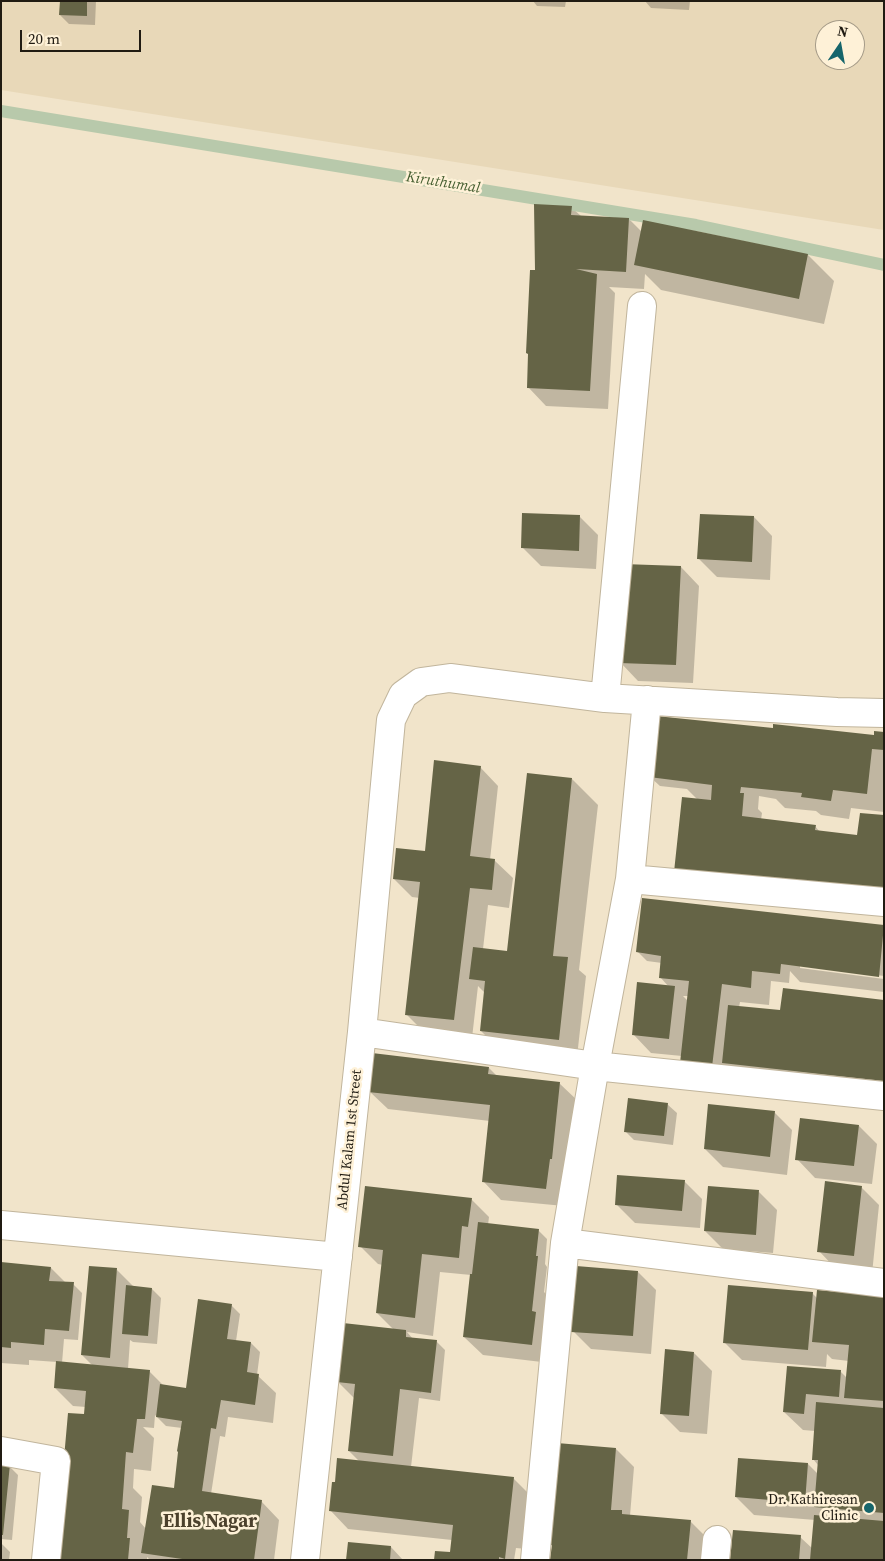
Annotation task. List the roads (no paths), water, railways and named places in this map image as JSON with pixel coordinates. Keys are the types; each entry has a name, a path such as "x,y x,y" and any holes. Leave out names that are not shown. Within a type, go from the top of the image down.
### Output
{"street":[{"path":"642,306 605,698 837,712 884,713"},
{"name":"Abdul Kalam 1st Street","path":"305,1560 362,1032 391,720 403,695 421,682 450,678 605,698"},
{"path":"535,1560 565,1243 595,1066 630,879 647,700"},
{"path":"630,879 884,902"},
{"path":"362,1032 595,1066 884,1096"},
{"path":"1,1225 338,1257"},
{"path":"565,1243 884,1283"},
{"path":"1,1451 56,1461 46,1560"}],"waterway":[{"name":"Kiruthumal","path":"1,111 696,225 884,265"}],"place":[{"name":"Dr. Kathiresan Clinic","path":"869,1508"}],"district":[{"name":"Ellis Nagar","path":"210,1522"}]}
